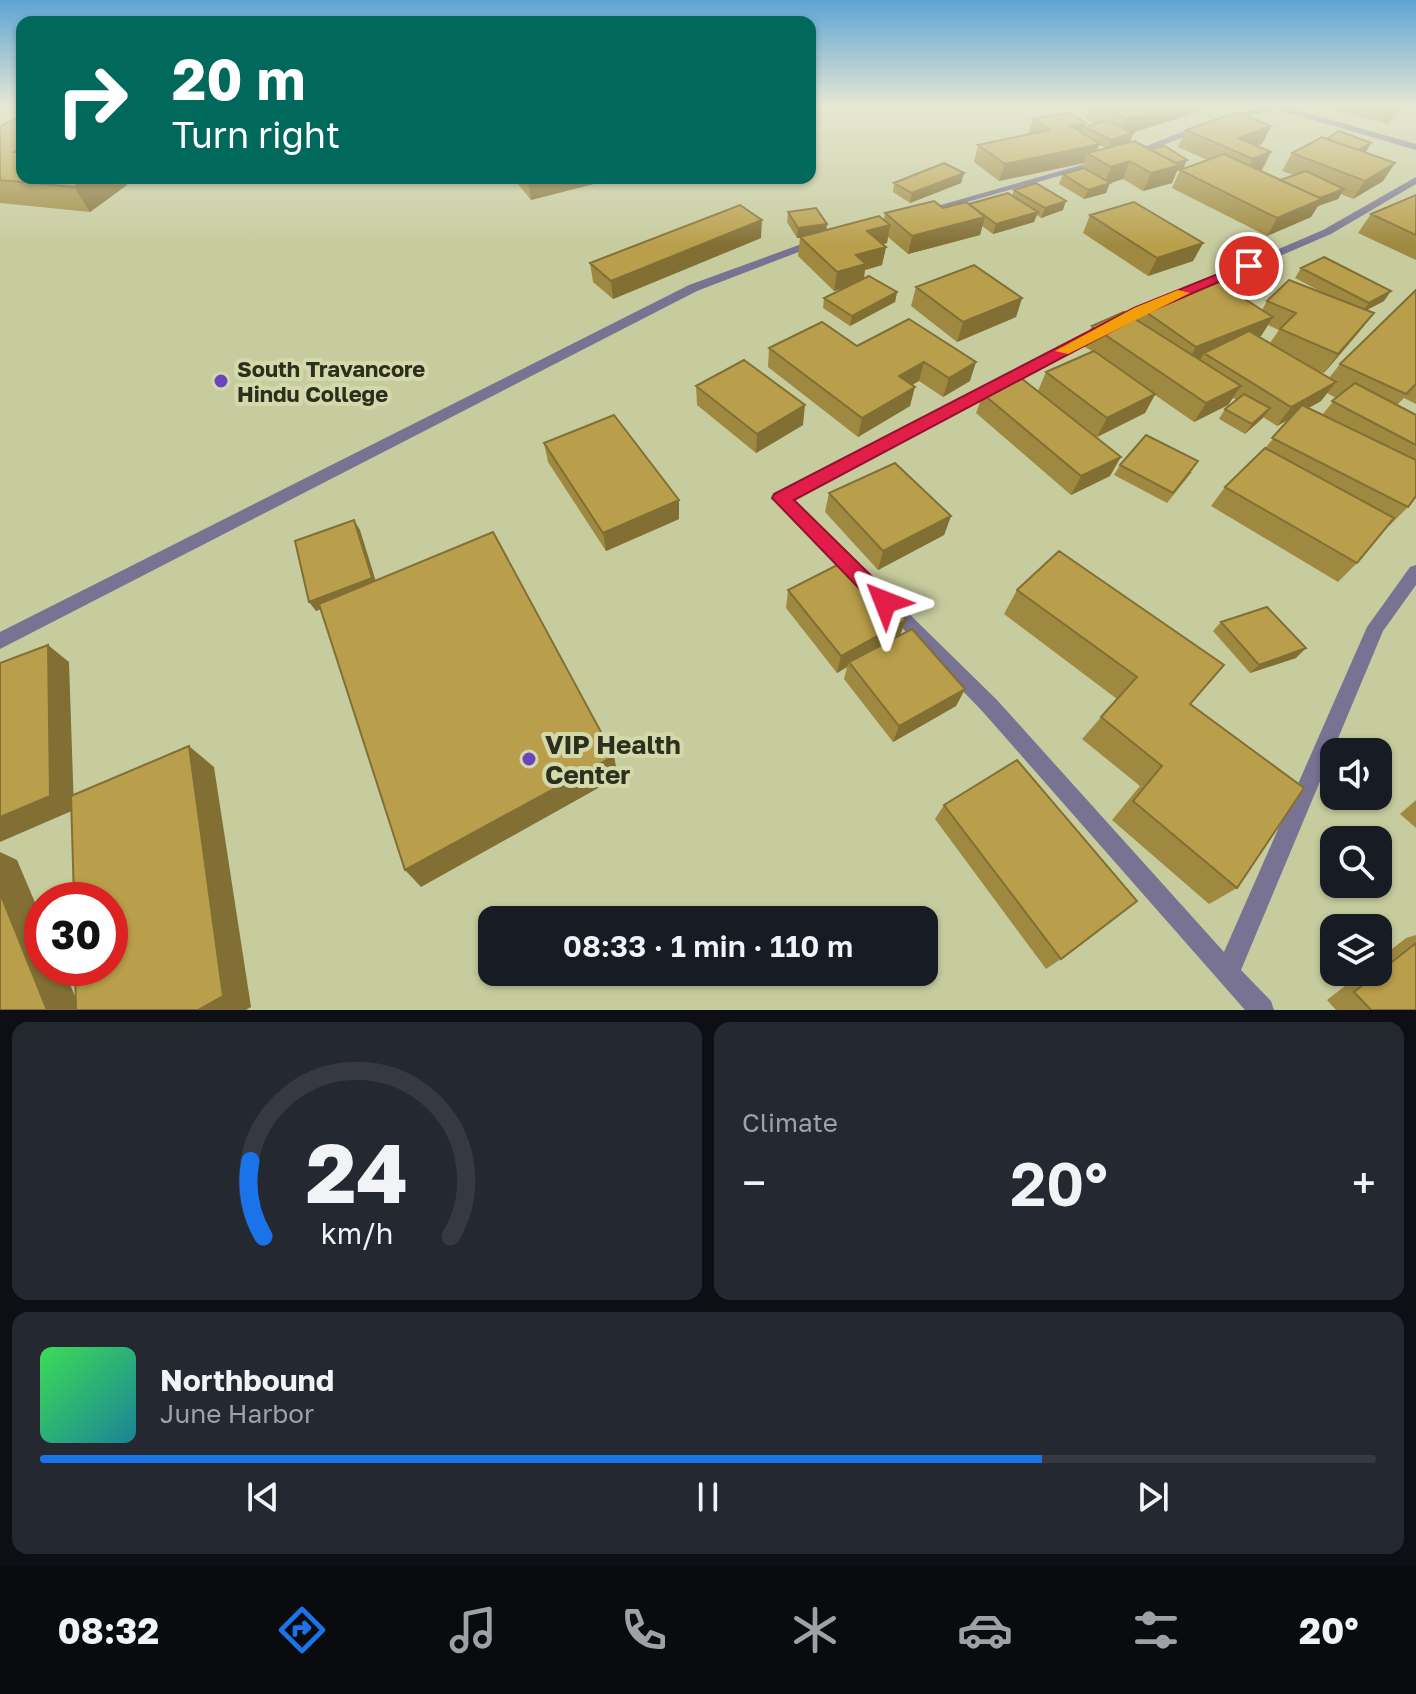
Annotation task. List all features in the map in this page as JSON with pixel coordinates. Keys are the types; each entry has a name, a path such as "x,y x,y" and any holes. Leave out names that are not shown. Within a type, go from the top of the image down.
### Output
{"street":[{"path":"905,216 1137,152"},
{"path":"1262,1010 990,706 781,498 1139,311 1327,232 1416,180"},
{"path":"0,641 693,288 766,258 831,237"},
{"path":"1227,973 1376,627 1416,572"}],"building":[{"path":"0,152 16,152 16,182 0,180"},
{"path":"988,152 1061,152 1005,164"},
{"path":"1155,152 1180,165 1151,173 1130,161 1111,167 1087,153"},
{"path":"1156,152 1175,152 1187,160 1175,163"},
{"path":"1237,152 1271,152 1253,159"},
{"path":"1364,152 1395,163 1365,181 1292,153"},
{"path":"1224,154 1322,199 1277,218 1180,170"},
{"path":"944,163 964,173 912,193 894,183"},
{"path":"1084,168 1110,183 1088,190 1063,174"},
{"path":"1306,171 1344,189 1320,198 1280,180"},
{"path":"1036,183 1066,201 1045,208 1014,190"},
{"path":"42,184 79,184 74,187"},
{"path":"1008,193 1038,212 996,224 969,204"},
{"path":"1416,195 1416,235 1371,214"},
{"path":"934,201 943,208 966,202 985,217 912,236 885,213"},
{"path":"1134,202 1203,243 1157,258 1090,215"},
{"path":"740,205 762,220 611,281 590,263"},
{"path":"816,208 827,224 798,228 788,212"},
{"path":"879,216 890,225 867,231 886,247 856,255 866,264 837,272 800,237"},
{"path":"1324,257 1391,291 1369,303 1301,268"},
{"path":"974,265 1022,298 963,322 916,287"},
{"path":"869,276 897,292 852,316 824,298"},
{"path":"1215,280 1273,317 1196,347 1139,307"},
{"path":"1289,280 1374,313 1338,354 1280,329 1296,313 1267,301"},
{"path":"1416,290 1416,384 1406,394 1340,364"},
{"path":"1124,312 1241,386 1206,403 1092,326"},
{"path":"909,319 976,362 949,378 924,362 899,376 915,387 862,418 769,348 822,322 857,346"},
{"path":"1249,331 1336,382 1291,407 1204,353"},
{"path":"1094,351 1155,394 1107,418 1046,372"},
{"path":"744,360 805,405 757,434 696,386"},
{"path":"1021,378 1121,457 1081,476 983,394"},
{"path":"1355,383 1416,415 1416,445 1332,401"},
{"path":"1244,394 1270,408 1252,424 1225,409"},
{"path":"1302,405 1416,460 1416,496 1408,507 1272,438"},
{"path":"614,415 679,500 603,533 544,443"},
{"path":"1146,435 1198,461 1173,493 1120,465"},
{"path":"1265,448 1394,518 1357,563 1225,487"},
{"path":"895,463 951,516 883,551 829,493"},
{"path":"354,520 372,578 309,602 295,541"},
{"path":"493,532 614,756 405,870 319,604"},
{"path":"1059,551 1224,665 1190,704 1304,788 1237,888 1133,801 1162,766 1101,717 1137,677 1017,590"},
{"path":"851,558 906,620 841,656 788,590"},
{"path":"1267,607 1306,648 1259,665 1221,622"},
{"path":"912,629 965,689 899,726 849,662"},
{"path":"48,645 50,796 0,817 0,663"},
{"path":"189,746 223,996 198,1010 76,1010 75,986 128,986 128,882 73,882 71,796"},
{"path":"1017,760 1137,901 1061,959 944,805"},
{"path":"0,893 24,953 24,986 37,986 47,1010 0,1010"},
{"path":"1416,943 1416,1010 1371,1010 1354,992 1362,986 1392,986 1392,962"}],"slow traffic":[{"path":"1062,351 1139,311 1183,293"}],"place":[{"name":"South Travancore Hindu College","path":"221,381"},
{"name":"VIP Health Center","path":"529,759"}],"route":[{"path":"885,602 781,498 1139,311 1249,266"}]}
